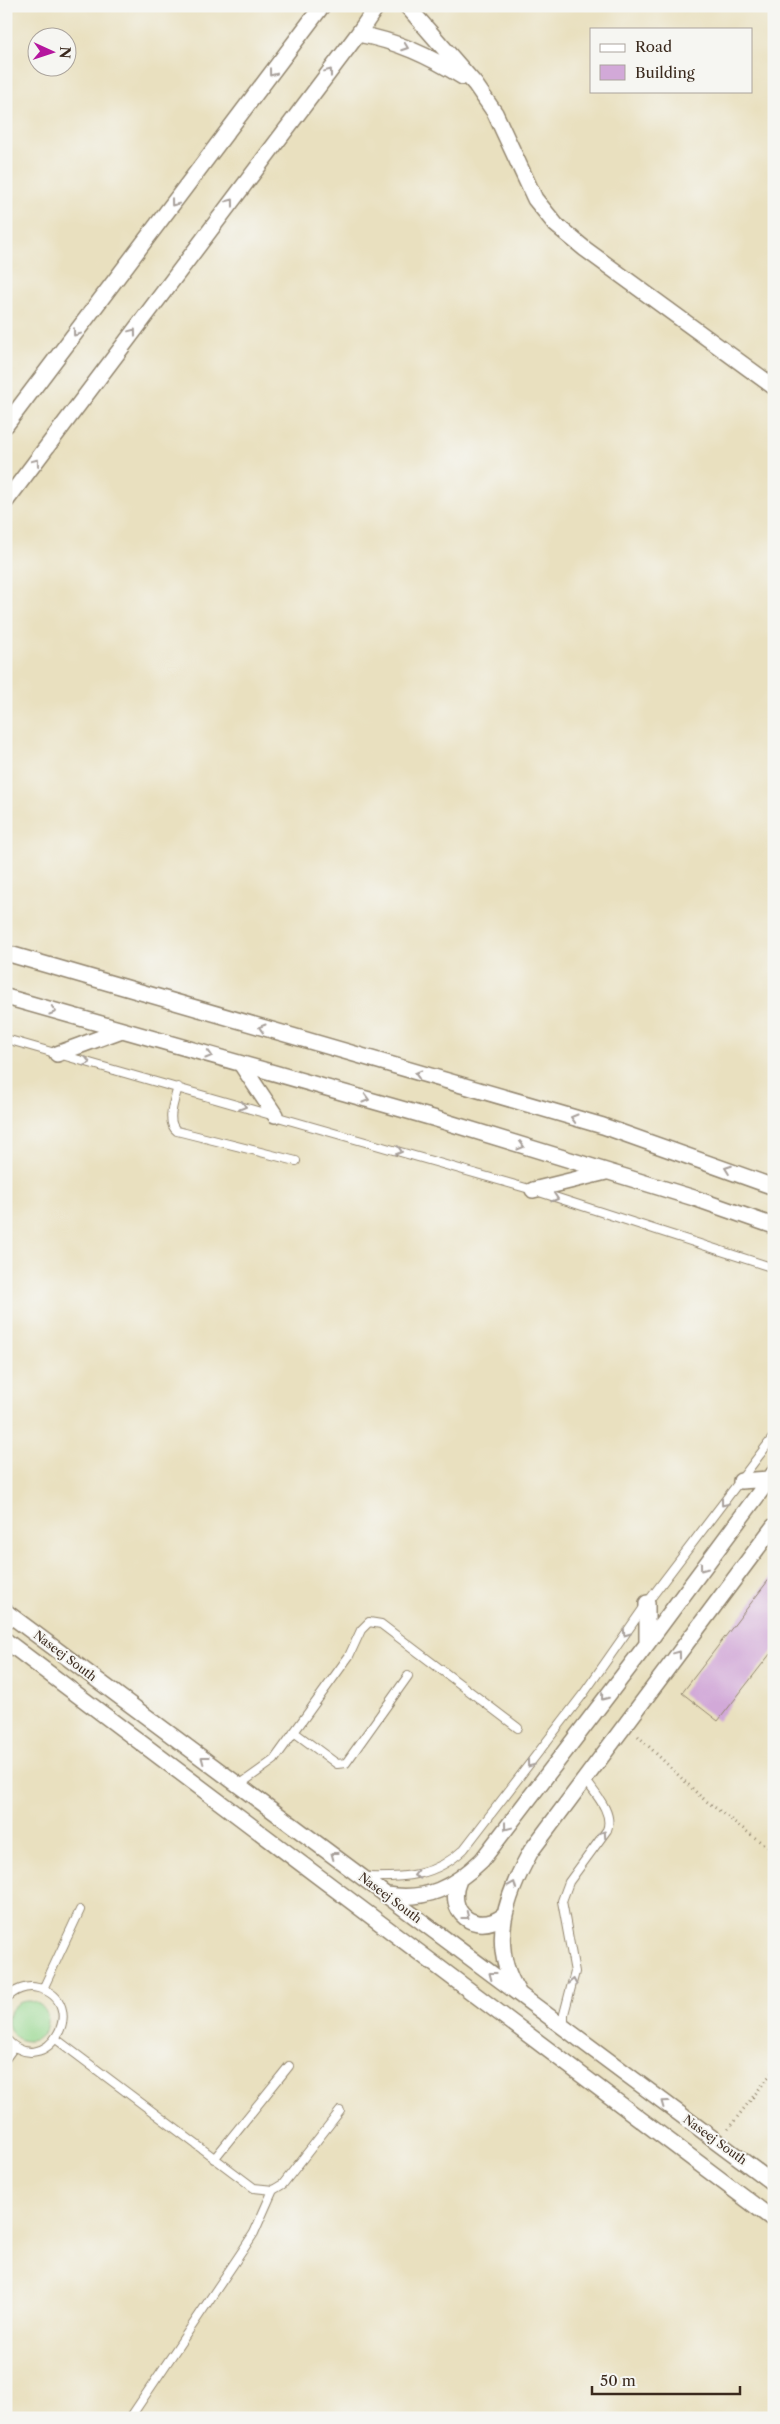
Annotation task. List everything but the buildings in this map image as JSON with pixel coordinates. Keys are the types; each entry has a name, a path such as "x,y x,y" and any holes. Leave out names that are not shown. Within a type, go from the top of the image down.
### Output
{"street":[{"path":"6,425 322,6"},
{"path":"6,501 358,34 377,6"},
{"path":"407,6 475,84 507,135 536,199 556,225 585,249 774,387"},
{"path":"358,34 386,40 422,53 475,84"},
{"path":"6,953 603,1126 774,1187"},
{"path":"6,997 433,1118 694,1198 774,1226"},
{"path":"57,1054 122,1030"},
{"path":"241,1064 275,1115"},
{"path":"532,1190 607,1172"},
{"path":"741,1481 772,1476"},
{"path":"386,1895 411,1898 421,1896 459,1880 477,1865 492,1848 647,1644 772,1476"},
{"path":"522,1998 514,1986 504,1959 502,1930 503,1916 517,1876 531,1851 773,1528"},
{"path":"647,1604 647,1644"},
{"name":"Naseej South","path":"6,1612 364,1877 564,2030 774,2184"},
{"path":"6,1641 774,2220"},
{"path":"459,1880 454,1896 459,1912 465,1918 480,1924 496,1921 503,1916"}],"lane":[{"path":"6,1038 532,1190 774,1268"},
{"path":"178,1087 171,1116 172,1126 177,1131 296,1161"},
{"path":"364,1877 406,1878 419,1875 443,1866 464,1849 584,1693 647,1604 774,1436"},
{"path":"239,1785 270,1764 349,1656 365,1625 373,1622 381,1624 518,1728"},
{"path":"294,1732 333,1761 342,1764 346,1763 408,1676"},
{"path":"564,2030 564,2014 575,1972 562,1900 569,1882 607,1830 609,1820 608,1814 585,1779"},
{"path":"43,1990 80,1910"},
{"path":"6,1999 17,1990 26,1987 43,1990 51,1995 62,2011 61,2030 56,2039 41,2050 32,2052 14,2047 6,2039"},
{"path":"56,2039 214,2160 254,2188 273,2190"},
{"path":"6,2058 14,2047"},
{"path":"214,2160 289,2066"},
{"path":"130,2418 254,2233 273,2190 291,2175 340,2111"}],"path":[{"path":"625,1725 701,1797 774,1852"},
{"path":"718,2142 774,2070"}],"green space":[{"path":"32,2001 39,2004 45,2010 48,2021 47,2029 39,2038 32,2041 24,2041 17,2038 9,2029 8,2017 11,2010 20,2002"}]}
